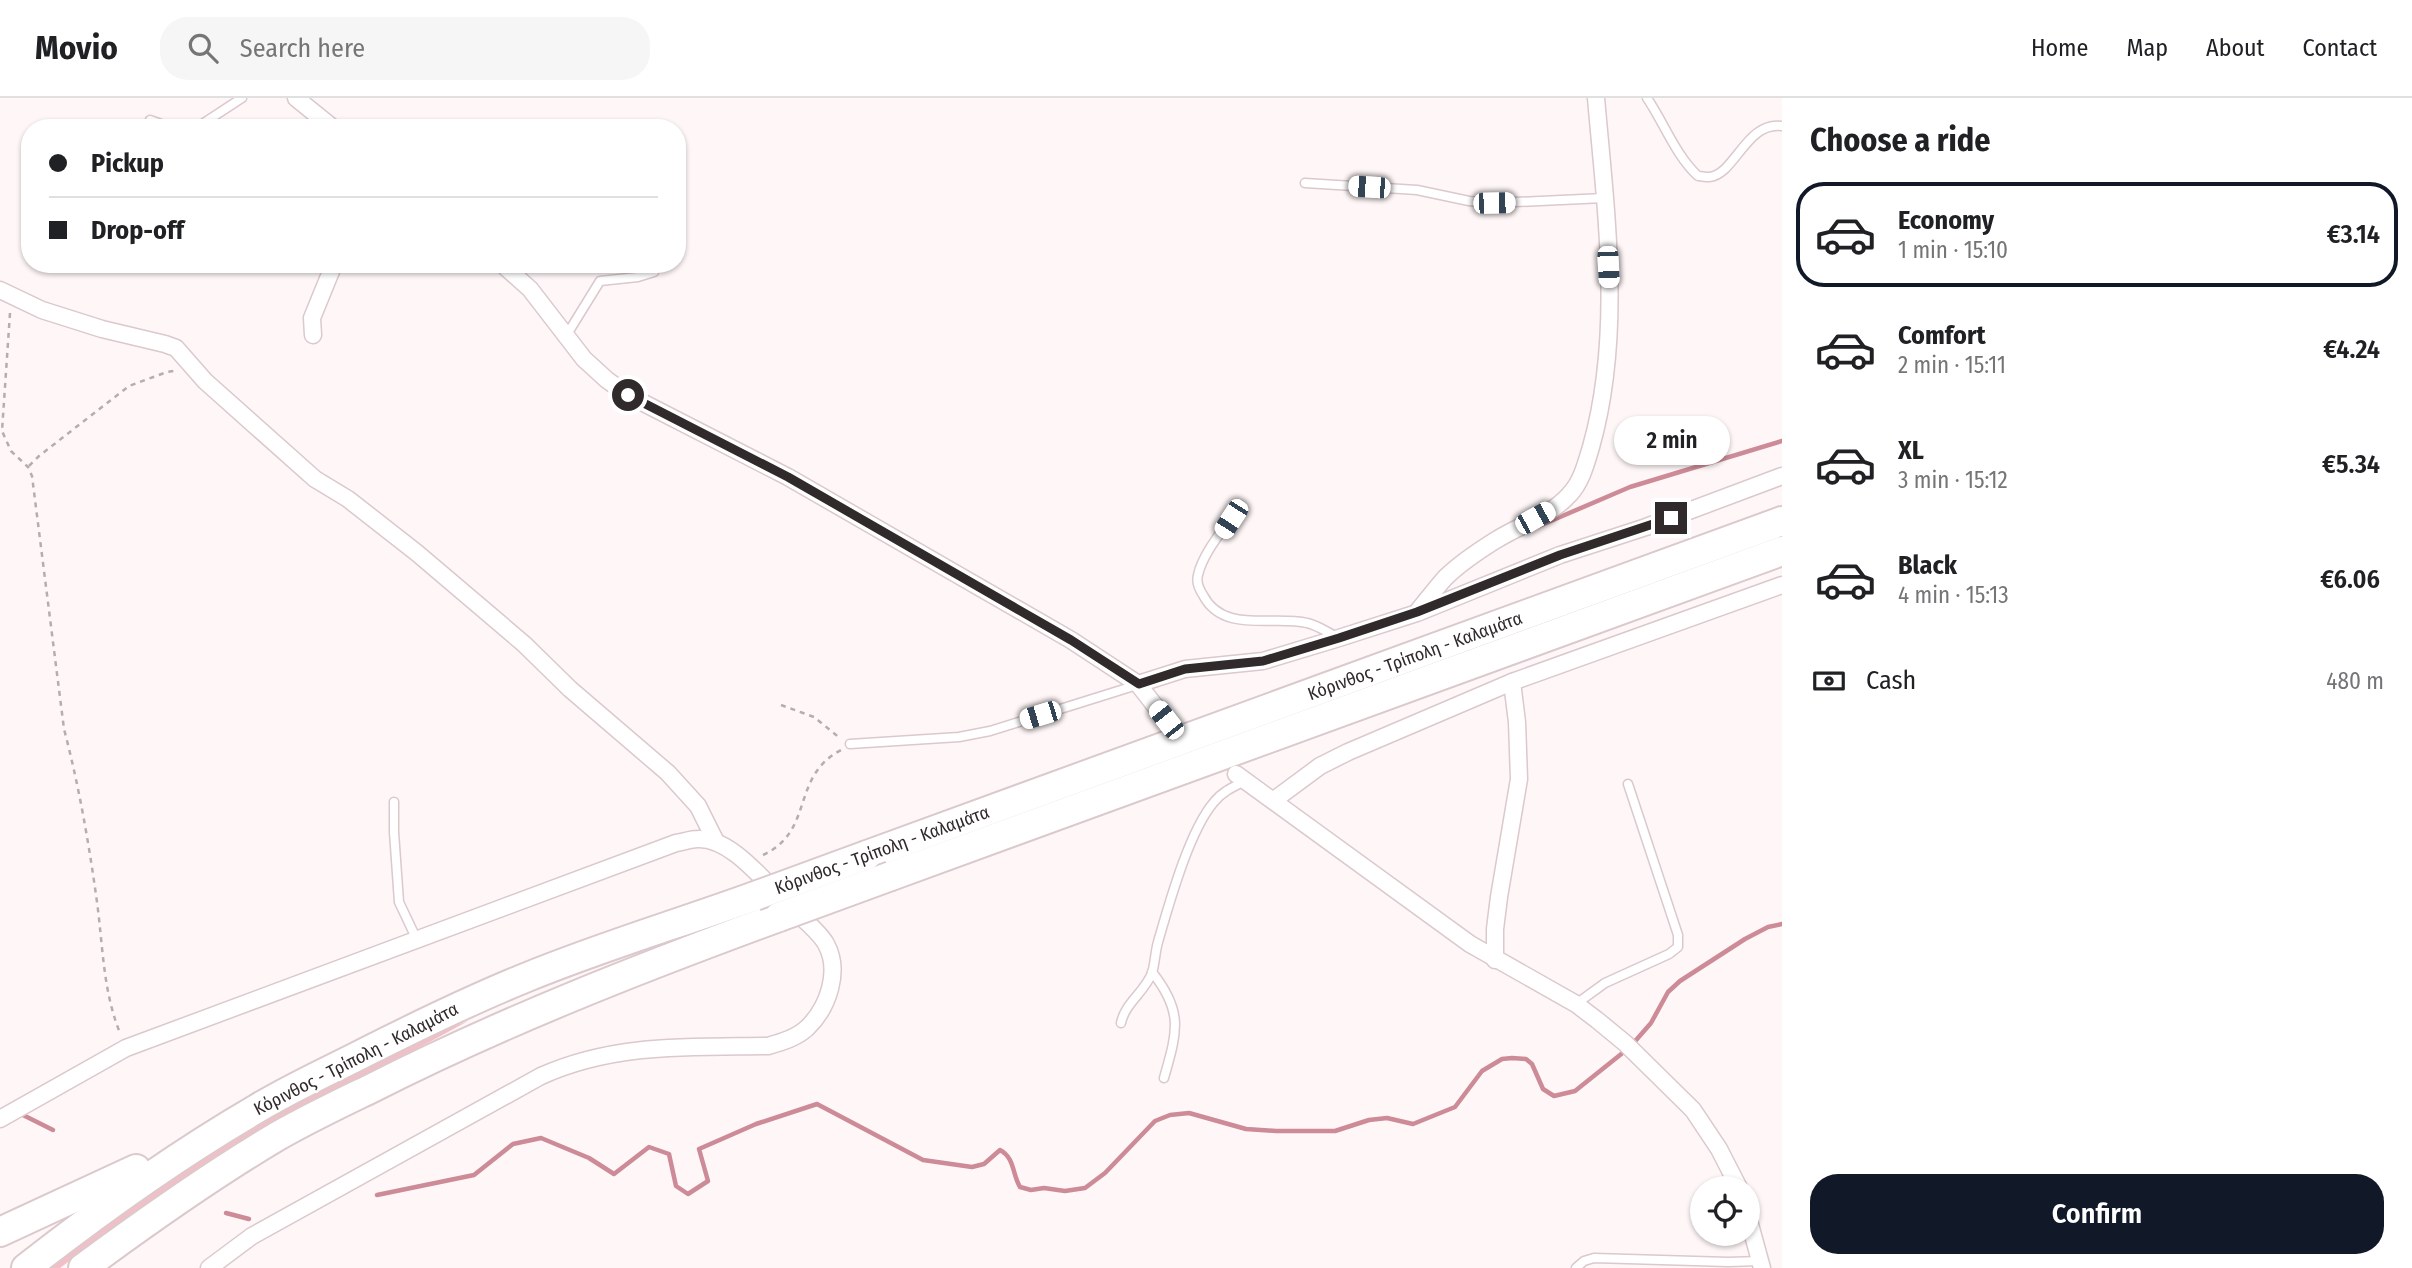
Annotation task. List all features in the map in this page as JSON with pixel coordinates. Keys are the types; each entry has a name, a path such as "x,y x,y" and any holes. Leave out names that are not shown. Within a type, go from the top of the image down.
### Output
{"highway":[{"name":"Κόρινθος - Τρίπολη - Καλαμάτα","path":"26,1268 146,1180 257,1108 381,1044 492,992 593,951 755,896 1782,522"},
{"name":"Κόρινθος - Τρίπολη - Καλαμάτα","path":"83,1268 185,1195 304,1122 458,1045 548,1006 779,917 1782,551"},
{"path":"0,1232 107,1184 257,1108"},
{"path":"106,1268 185,1195"}],"street":[{"path":"296,98 322,119"},
{"path":"1417,612 1446,576 1496,540 1555,507 1570,494 1581,476 1599,416 1610,314 1596,98"},
{"path":"313,335 312,318 330,273"},
{"path":"512,273 530,289 584,359 628,395 788,477 1071,640 1139,684 1166,720"},
{"path":"7,293 43,310 176,348 198,373 315,479 348,499 417,553 668,773 698,806 716,842"},
{"path":"1139,684 1185,669 1263,661 1339,638 1417,612 1560,555 1646,527 1782,476"},
{"path":"1274,800 1320,766 1348,752 1512,682 1782,585"},
{"path":"1495,960 1499,897 1520,779 1512,682"},
{"path":"1241,777 1408,900 1495,960 1576,1004 1625,1044 1693,1110 1719,1149 1733,1176"},
{"path":"0,1119 127,1048 676,843 698,839 716,842 748,863 825,942 832,961 829,994 820,1012 806,1029 788,1040 768,1046 626,1050 564,1065 252,1236 209,1268"},
{"path":"1756,1246 1761,1264"}],"lane":[{"path":"210,119 242,98"},
{"path":"1647,98 1679,154 1698,176 1711,177 1720,172 1756,133 1766,127 1782,126"},
{"path":"1305,183 1418,190 1469,201 1494,203 1604,198"},
{"path":"566,336 600,281 651,273"},
{"path":"1240,505 1197,576 1205,600 1219,613 1238,620 1310,624 1339,638"},
{"path":"850,744 959,737 990,731 1139,684"},
{"path":"1121,1023 1123,1012 1138,996 1152,972 1158,944 1196,829 1213,803 1241,777"},
{"path":"1576,1004 1605,983 1669,954 1678,947 1678,935 1628,783"},
{"path":"394,802 400,902 417,940"},
{"path":"1152,972 1170,996 1176,1019 1164,1077"},
{"path":"1576,1268 1584,1261 1594,1258 1761,1264"}],"path":[{"path":"7,293 2,431 11,451 29,467 36,497 64,729 74,767 93,876 110,1009 127,1048"},
{"path":"29,467 39,456 129,386 167,372 198,373"},
{"path":"781,705 814,717 834,735 850,744"},
{"path":"748,863 774,850 792,834 806,789 817,769 831,755 850,744"}],"shaded area":[{"path":"468,1021 269,1126 162,1194 60,1268 47,1268 203,1157 263,1120 419,1039"}],"waterway":[{"path":"1532,529 1630,487 1782,441"},
{"path":"377,1195 474,1175 513,1144 541,1138 589,1158 614,1174 649,1147 669,1154 676,1186 688,1194 708,1181 699,1149 756,1124 817,1104 923,1160 972,1167 984,1164 1000,1150 1011,1162 1020,1187 1065,1191 1085,1188 1105,1173 1155,1121 1170,1115 1189,1113 1246,1129 1276,1131 1335,1131 1369,1120 1387,1118 1413,1124 1455,1107 1482,1071 1502,1059 1512,1058 1526,1059 1532,1064 1543,1089 1554,1096 1575,1091 1630,1047 1651,1023 1668,992 1680,981 1745,939 1768,927 1782,924"},
{"path":"19,1113 53,1130"},
{"path":"226,1213 249,1219"}],"route":[{"path":"628,395 788,477 1071,640 1139,684 1185,669 1263,661 1339,638 1417,612 1560,555 1671,518"}]}
